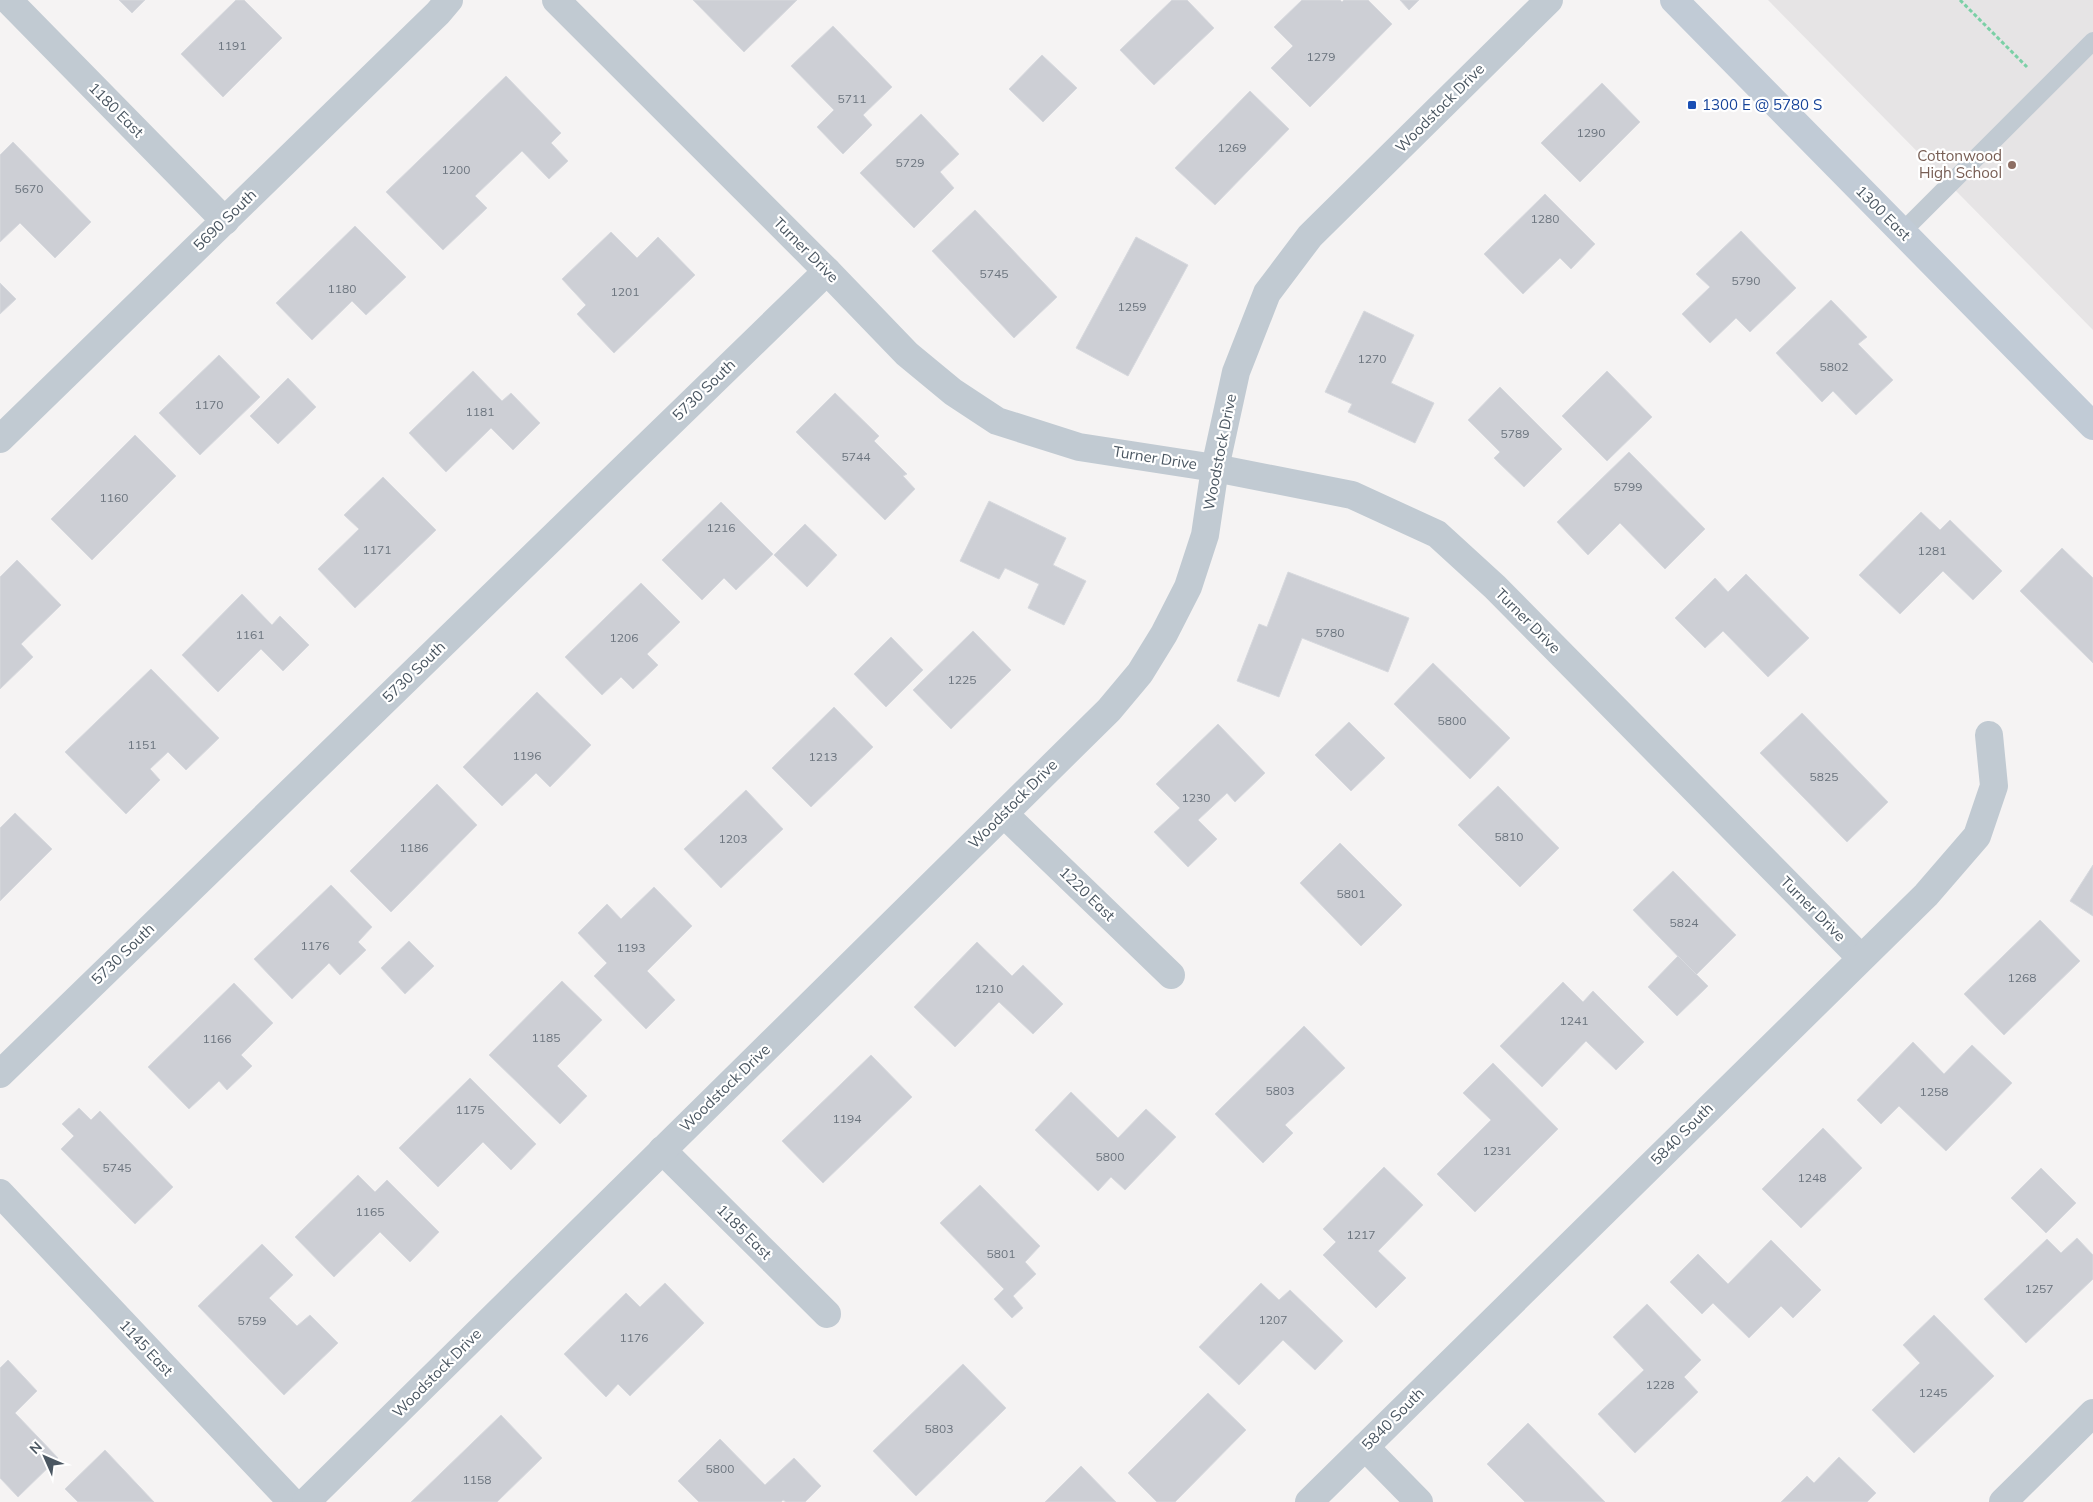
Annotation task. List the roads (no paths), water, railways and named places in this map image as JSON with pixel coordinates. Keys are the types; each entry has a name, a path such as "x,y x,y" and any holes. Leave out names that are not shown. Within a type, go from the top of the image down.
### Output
{"main road":[{"name":"1300 East","path":"1674,0 2093,426"}],"street":[{"name":"1180 East","path":"8,0 225,221"},
{"name":"5690 South","path":"0,440 438,13 449,0"},
{"name":"Turner Drive","path":"556,0 827,271 907,354 953,392 997,421 1079,447 1214,468 1352,495 1437,534 1495,587 1861,958"},
{"name":"Woodstock Drive","path":"306,1502 1109,710 1140,673 1164,634 1188,587 1204,535 1214,468 1236,372 1267,293 1310,236 1549,0"},
{"name":"5730 South","path":"0,1074 827,271"},
{"name":"5840 South","path":"1309,1502 1926,895 1977,836 1994,786 1989,735"},
{"name":"1220 East","path":"1004,814 1171,975"},
{"name":"1185 East","path":"662,1150 827,1314"},
{"name":"1145 East","path":"0,1194 292,1502"},
{"path":"2003,1502 2093,1413"},
{"path":"1365,1447 1419,1502"}],"lane":[{"path":"1902,232 2093,42"}],"place":[{"name":"1300 E @ 5780 S","path":"1692,105"},
{"name":"Cottonwood High School","path":"2012,165"}]}
